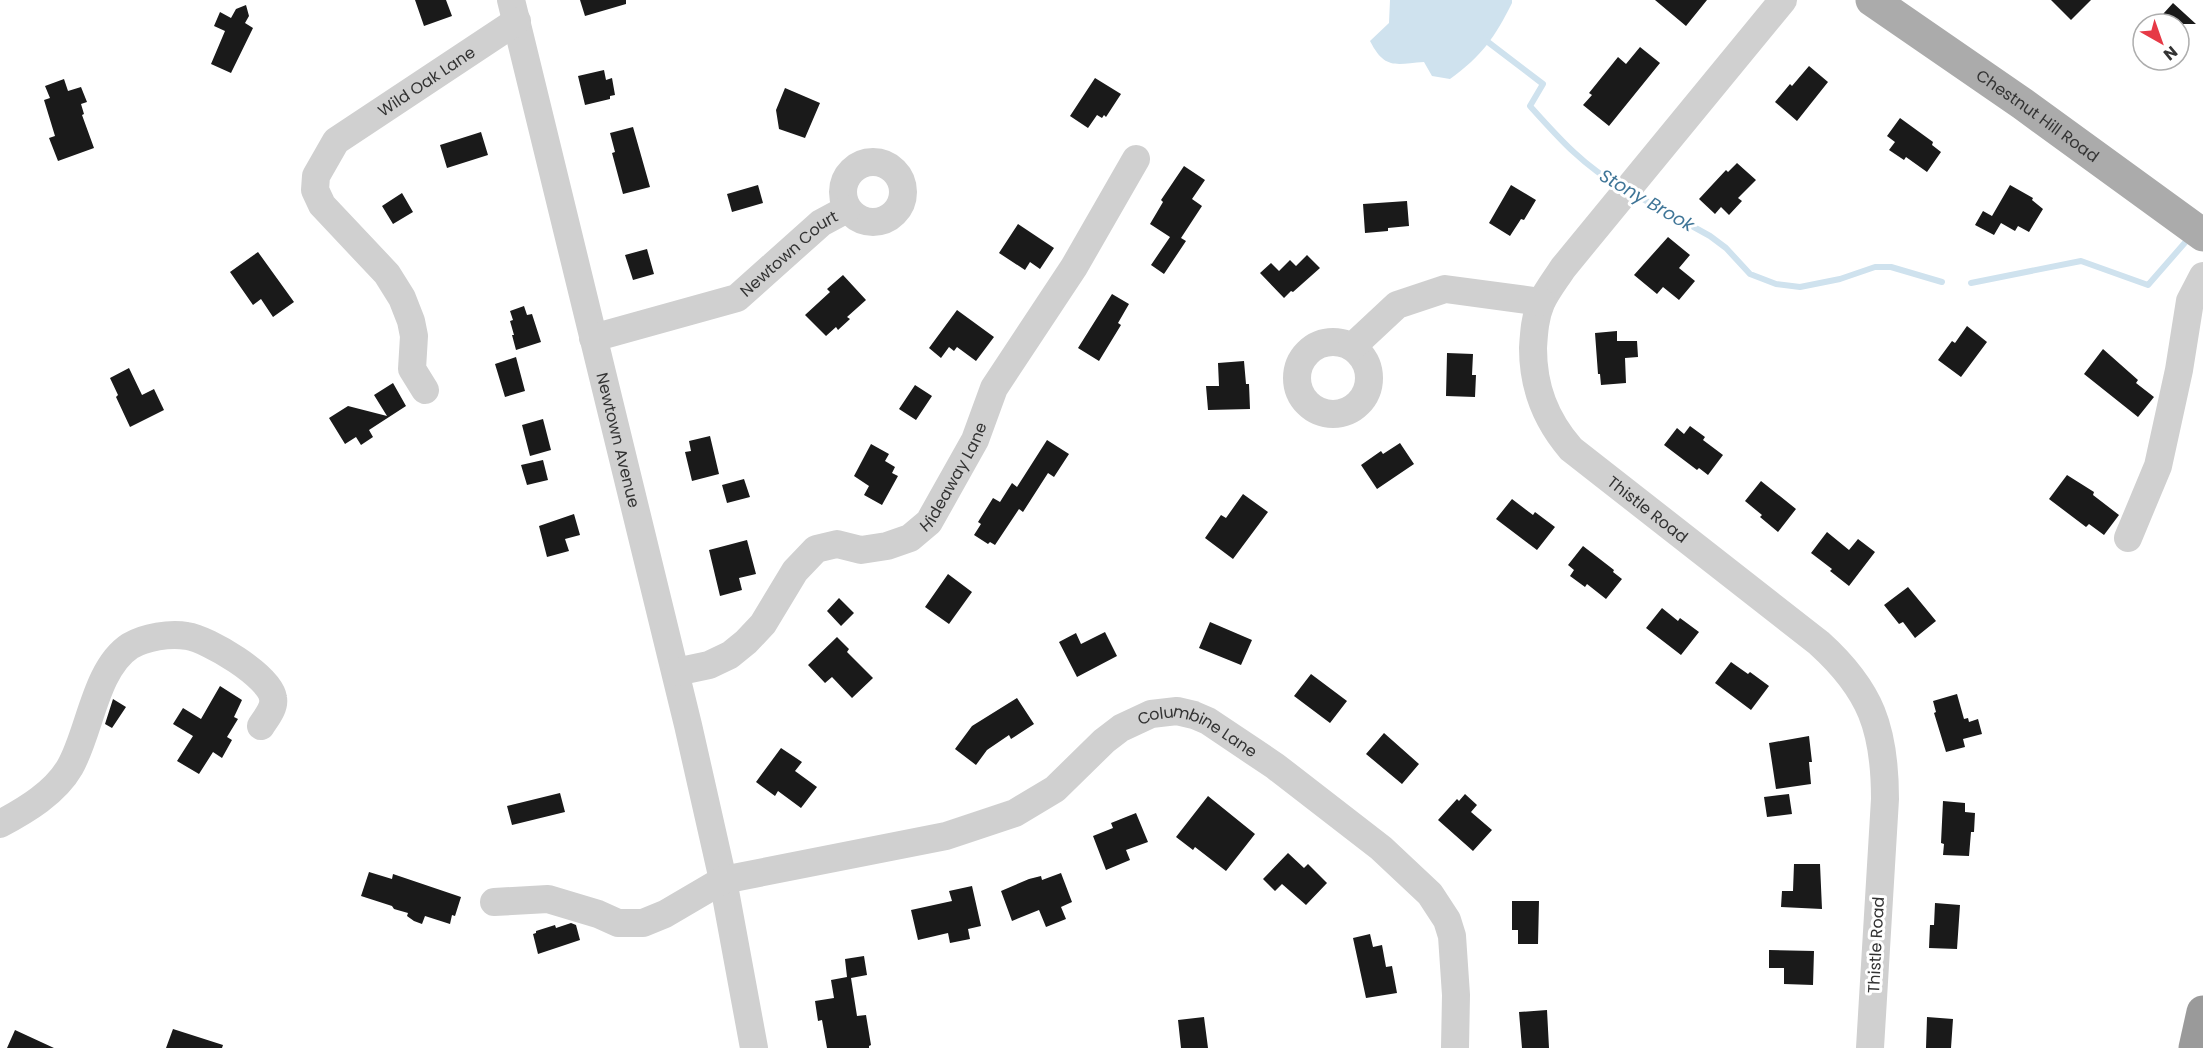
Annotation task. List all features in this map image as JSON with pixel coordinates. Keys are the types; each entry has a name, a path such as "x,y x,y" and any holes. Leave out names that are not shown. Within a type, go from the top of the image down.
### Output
{"highway":[{"path":"2194,1048 2203,1012"}],"main road":[{"name":"Chestnut Hill Road","path":"1872,0 2023,104 2197,230"}],"street":[{"name":"Thistle Road","path":"1783,0 1563,268 1541,302 1535,322 1534,375 1543,407 1559,435 1590,466 1819,643 1842,664 1864,694 1881,741 1885,769 1870,1048"},
{"name":"Wild Oak Lane","path":"425,390 412,369 414,336 402,298 387,274 322,205 315,190 316,176 336,141 514,11"},
{"name":"Newtown Avenue","path":"514,11 676,672 723,880 754,1048"},
{"name":"Hideaway Lane","path":"676,672 709,664 730,655 746,642 763,624 795,571 816,549 837,544 861,550 888,546 910,538 929,522 975,440 994,388 1074,267 1136,159"},
{"name":"Newtown Court","path":"593,338 737,298 821,223 848,209"},
{"path":"2128,538 2158,466 2179,370 2190,301 2203,276"},
{"path":"1352,347 1397,305 1445,289 1541,302"},
{"path":"0,824 41,798 58,784 70,767 93,712 101,685 110,668 130,646 145,639 189,636 216,648 252,671 266,682 274,700 271,711 261,726"},
{"name":"Columbine Lane","path":"495,902 548,899 598,914 618,923 632,924 655,920 723,880 946,836 1015,813 1055,789 1104,741 1121,728 1136,720 1164,712 1177,711 1194,715 1218,727 1268,761 1364,835 1403,868 1438,904 1447,920 1452,936 1455,974 1455,1048"}],"water":[{"path":"1390,0 1512,0 1512,3 1487,45 1450,79 1432,76 1424,62 1392,63 1386,61 1375,50 1370,41 1389,23"}],"building":[{"path":"415,0 446,0 452,16 424,26"},
{"path":"580,0 626,0 626,4 585,16"},
{"path":"1655,0 1707,0 1686,26"},
{"path":"2051,0 2091,0 2071,20"},
{"path":"2173,3 2183,12 2165,12"},
{"path":"246,5 249,16 245,23 253,28 231,73 211,64 225,31 214,26 220,12 231,18 236,9"},
{"path":"1640,47 1660,63 1609,126 1583,105 1592,95 1589,93 1618,57 1626,64"},
{"path":"1809,66 1828,82 1797,121 1775,102"},
{"path":"604,70 606,80 612,78 615,95 610,96 610,99 585,105 578,76"},
{"path":"1095,78 1121,94 1106,117 1104,115 1102,118 1097,115 1088,128 1070,116"},
{"path":"64,79 68,91 81,87 87,102 81,104 84,114 82,115 94,148 58,161 49,138 55,136 44,100 50,98 45,86"},
{"path":"785,88 820,103 805,138 779,129 776,110"},
{"path":"1900,118 1933,142 1932,145 1941,152 1927,172 1906,157 1904,160 1889,150 1895,142 1887,136"},
{"path":"633,127 650,187 623,194 612,153 615,152 610,133"},
{"path":"481,132 488,155 447,168 440,145"},
{"path":"1737,163 1756,180 1738,198 1742,201 1729,215 1721,207 1715,214 1699,199 1726,170 1728,172"},
{"path":"1184,166 1205,180 1192,199 1202,206 1181,238 1186,241 1164,274 1151,265 1170,237 1150,224 1163,202 1161,200"},
{"path":"758,185 763,203 732,212 727,194"},
{"path":"1511,185 1536,200 1524,220 1521,219 1510,236 1489,223"},
{"path":"2010,185 2033,198 2032,200 2043,209 2029,232 2018,226 2015,231 2001,223 1994,235 1975,225 1983,211 1992,216"},
{"path":"402,193 413,212 393,224 382,206"},
{"path":"1407,201 1409,226 1365,233 1363,204"},
{"path":"1018,224 1054,248 1040,269 1030,262 1025,270 999,253"},
{"path":"1668,237 1690,255 1679,268 1695,281 1679,300 1663,287 1657,294 1634,275"},
{"path":"647,249 654,274 633,280 625,255"},
{"path":"258,252 294,302 273,317 261,299 253,305 230,272"},
{"path":"1307,255 1320,268 1284,298 1260,273 1271,263 1279,271 1290,260 1296,266"},
{"path":"843,275 866,300 847,317 850,319 838,330 836,327 826,336 805,315 830,292 827,289"},
{"path":"1112,294 1129,304 1118,323 1121,325 1099,361 1078,348"},
{"path":"524,306 527,315 532,314 541,342 516,350 510,311"},
{"path":"957,310 994,337 976,361 957,347 954,351 949,347 941,358 929,348"},
{"path":"1967,326 1987,342 1961,377 1938,360 1952,341 1955,343"},
{"path":"1617,331 1617,341 1637,341 1638,357 1625,358 1626,383 1601,385 1595,333"},
{"path":"2103,349 2138,380 2136,383 2154,397 2138,417 2084,374"},
{"path":"1447,353 1473,354 1472,375 1476,375 1475,397 1446,396"},
{"path":"516,357 525,391 505,397 495,364"},
{"path":"1244,361 1246,384 1249,384 1250,409 1208,410 1206,386 1219,386 1218,363"},
{"path":"129,368 142,395 154,389 164,410 130,427 110,378"},
{"path":"393,383 406,406 369,430 373,437 361,445 356,437 345,444 329,418 348,406 387,416 374,395"},
{"path":"915,385 932,396 916,420 899,409"},
{"path":"543,419 551,450 530,456 522,425"},
{"path":"1690,426 1705,437 1703,440 1723,455 1708,475 1699,468 1697,470 1664,445 1677,428 1684,434"},
{"path":"710,436 719,474 692,481 685,452 691,451 689,441"},
{"path":"1047,440 1069,454 1054,477 1048,473 1023,512 1019,509 995,545 990,542 988,544 974,535 981,524 978,522 993,498 1000,502 1012,483 1017,487"},
{"path":"1400,443 1414,464 1377,489 1361,465 1381,451 1383,454"},
{"path":"871,444 889,454 885,461 895,467 892,473 898,476 882,505 864,495 869,486 854,476"},
{"path":"543,460 548,480 527,485 521,465"},
{"path":"2067,475 2094,492 2093,495 2119,515 2104,535 2089,524 2086,527 2049,499"},
{"path":"744,479 750,497 727,503 722,485"},
{"path":"1761,481 1796,509 1778,532 1745,501"},
{"path":"1243,494 1268,512 1233,559 1205,538 1221,515 1226,518"},
{"path":"1512,499 1533,515 1535,512 1555,527 1537,550 1496,519"},
{"path":"574,514 580,535 565,539 569,551 547,557 539,526"},
{"path":"1827,532 1849,550 1858,539 1875,552 1849,586 1811,553"},
{"path":"747,540 756,574 739,578 742,590 720,596 709,550"},
{"path":"1583,546 1622,579 1606,599 1587,584 1585,587 1570,576 1574,570 1568,565"},
{"path":"948,574 972,592 949,624 925,607"},
{"path":"1908,587 1936,621 1915,638 1903,622 1899,624 1884,605"},
{"path":"839,598 854,613 841,626 827,611"},
{"path":"1662,608 1678,621 1680,618 1699,632 1681,655 1646,628"},
{"path":"1210,622 1252,640 1241,665 1199,648"},
{"path":"1105,632 1117,656 1077,677 1059,642 1076,633 1081,644"},
{"path":"837,637 849,649 847,652 873,678 852,698 832,677 825,683 808,665"},
{"path":"1731,662 1769,686 1751,710 1715,683"},
{"path":"1311,674 1347,701 1330,723 1294,696"},
{"path":"220,686 242,700 234,717 238,719 227,737 232,740 222,758 213,752 199,774 177,761 193,736 173,724 183,708 201,719"},
{"path":"1957,694 1964,719 1968,718 1969,722 1978,719 1982,734 1963,739 1965,747 1946,752 1934,713 1936,712 1933,701"},
{"path":"1017,698 1034,724 1011,739 1009,735 987,750 976,765 955,749 972,726"},
{"path":"113,699 126,707 112,728 105,724"},
{"path":"1384,733 1419,764 1402,784 1366,754"},
{"path":"1809,736 1812,762 1809,762 1811,784 1776,789 1769,743"},
{"path":"781,748 802,762 795,771 817,787 801,808 778,791 775,796 756,782"},
{"path":"560,793 565,812 512,825 507,806"},
{"path":"1465,794 1477,805 1471,812 1492,830 1473,851 1438,820 1457,799 1459,801"},
{"path":"1789,794 1792,814 1767,817 1764,797"},
{"path":"1208,796 1255,834 1226,871 1195,847 1193,850 1176,837"},
{"path":"1943,801 1965,803 1965,812 1975,813 1969,856 1943,855 1944,844 1941,843"},
{"path":"1136,813 1148,842 1126,850 1130,860 1106,870 1093,836 1113,828 1111,823"},
{"path":"1288,853 1304,868 1308,864 1327,883 1306,905 1282,884 1275,891 1263,879"},
{"path":"1794,864 1820,864 1822,909 1781,907 1782,891 1793,891"},
{"path":"369,872 392,879 393,874 461,897 455,916 452,915 450,924 425,916 422,924 407,916 408,913 361,896"},
{"path":"1061,873 1072,902 1061,907 1066,919 1046,927 1039,910 1012,921 1001,891 1029,879 1041,876 1042,880"},
{"path":"972,886 981,926 968,929 970,939 950,943 948,933 918,940 911,910 952,901 949,891"},
{"path":"1512,901 1539,901 1538,944 1518,944 1518,930 1512,930"},
{"path":"1935,903 1960,905 1957,949 1929,948 1930,925 1934,925"},
{"path":"571,923 576,925 580,940 538,954 533,934 536,931"},
{"path":"1370,934 1373,947 1382,945 1386,967 1392,966 1397,993 1366,998 1353,938"},
{"path":"1769,950 1814,951 1813,985 1784,984 1784,968 1769,968"},
{"path":"864,956 867,975 851,978 857,1016 866,1015 871,1045 869,1048 827,1048 822,1020 818,1021 815,1001 834,998 831,980 847,977 845,959"},
{"path":"1547,1010 1549,1048 1522,1048 1519,1012"},
{"path":"1204,1017 1208,1048 1181,1048 1178,1020"},
{"path":"1927,1017 1953,1019 1951,1048 1926,1048"},
{"path":"173,1029 223,1045 222,1048 166,1048"},
{"path":"15,1030 54,1048 7,1048"}],"waterway":[{"name":"Stony Brook","path":"1484,39 1543,84 1530,106 1583,160 1620,186"},
{"name":"Stony Brook","path":"1634,194 1710,236 1726,248 1750,274 1776,284 1800,287 1840,279 1875,267 1891,267 1942,282"},
{"name":"Stony Brook","path":"1971,283 2081,261 2148,285 2189,238"}]}
